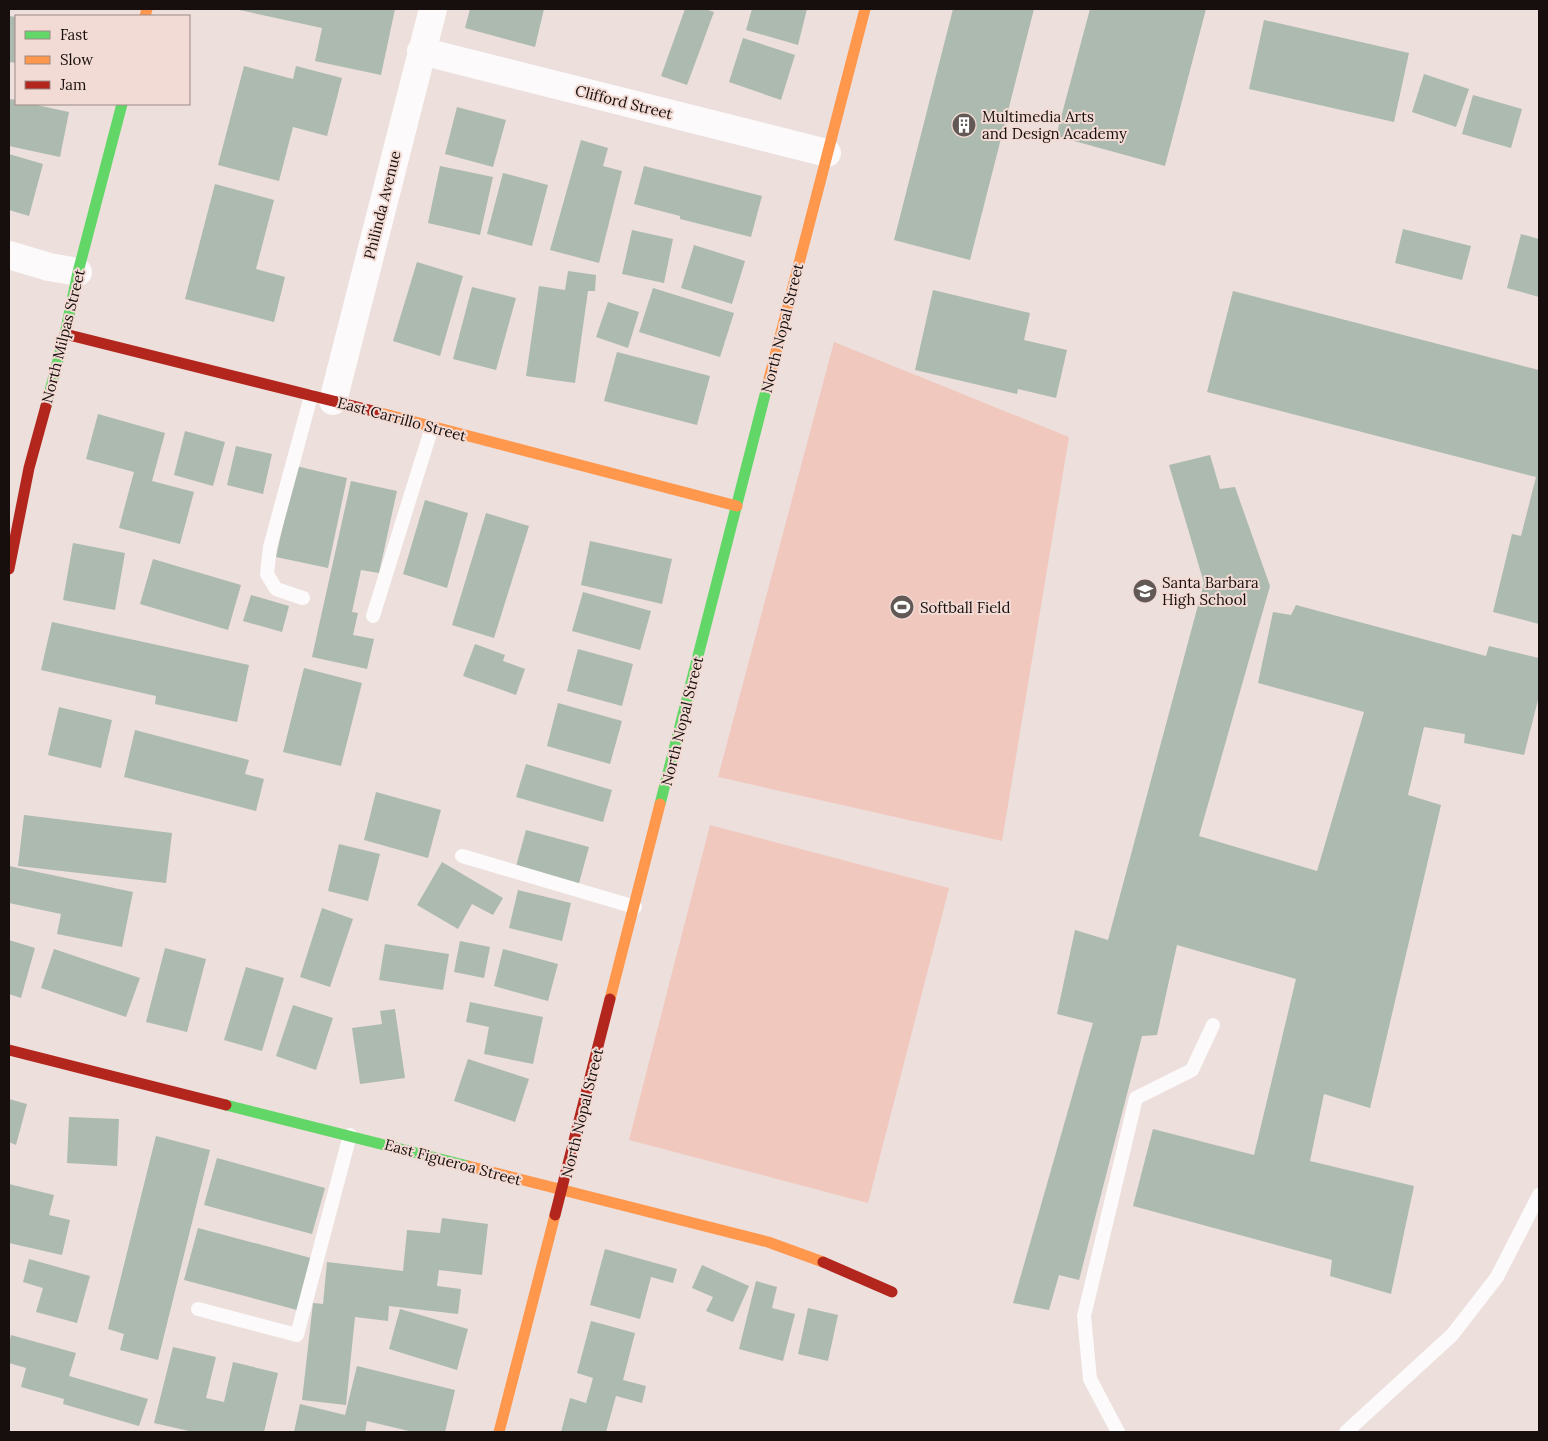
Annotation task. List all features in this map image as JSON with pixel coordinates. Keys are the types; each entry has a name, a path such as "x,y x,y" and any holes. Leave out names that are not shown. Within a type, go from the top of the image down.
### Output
{"street":[{"name":"Philinda Avenue","path":"322,398 433,9"},
{"name":"North Nopal Street","path":"499,1432 865,9"},
{"name":"Clifford Street","path":"421,51 827,153"},
{"name":"North Milpas Street","path":"9,569 30,468 122,105"},
{"path":"9,255 49,267 78,272"},
{"name":"East Carrillo Street","path":"65,334 322,398 738,506"},
{"name":"East Figueroa Street","path":"9,1050 768,1242 808,1256 892,1292"}],"lane":[{"path":"303,598 276,589 268,574 270,547 322,398"},
{"path":"373,616 432,427"},
{"path":"462,856 635,907"},
{"path":"1118,1432 1090,1379 1084,1316 1136,1098 1192,1070 1213,1024"},
{"path":"198,1309 297,1335 350,1135"},
{"path":"1346,1432 1452,1335 1497,1277 1539,1195"}],"shaded area":[{"name":"Softball Field","path":"834,342 1069,437 1002,841 718,777"},
{"path":"710,825 949,888 868,1203 629,1140"}],"building":[{"path":"235,9 395,9 381,75 315,61 322,28"},
{"path":"470,9 544,9 535,47 465,28"},
{"path":"685,9 705,9 714,12 687,85 661,76"},
{"path":"752,9 807,9 798,45 746,30"},
{"name":"Multimedia Arts and Design Academy","path":"953,9 1034,9 970,260 894,240"},
{"path":"1090,9 1206,9 1165,166 1056,136"},
{"path":"9,16 15,17 15,63 9,62"},
{"path":"1264,20 1409,53 1394,122 1249,89"},
{"path":"743,38 795,55 781,100 729,82"},
{"path":"244,66 293,79 296,66 342,78 327,136 293,127 279,181 218,165"},
{"path":"1424,74 1469,89 1456,127 1412,112"},
{"path":"1473,95 1522,109 1511,148 1462,134"},
{"path":"9,99 15,100 15,105 37,105 69,112 60,157 9,146"},
{"path":"457,107 506,120 493,167 445,154"},
{"path":"581,140 608,148 603,166 622,171 599,263 550,250"},
{"path":"9,154 43,164 29,216 9,210"},
{"path":"440,166 493,177 480,235 428,223"},
{"path":"644,166 762,196 751,237 680,219 680,216 634,204"},
{"path":"503,173 548,185 532,246 487,234"},
{"path":"215,184 274,200 256,269 285,277 274,322 185,299"},
{"path":"1403,229 1471,246 1462,280 1395,263"},
{"path":"632,230 673,239 664,283 622,274"},
{"path":"1521,234 1539,239 1539,297 1507,288"},
{"path":"694,245 745,261 732,304 681,288"},
{"path":"417,262 463,276 440,356 393,341"},
{"path":"568,271 596,275 595,291 588,291 575,383 526,376 539,286 565,290"},
{"path":"472,287 516,298 496,370 453,359"},
{"path":"653,288 734,313 720,357 639,332"},
{"path":"933,290 1030,313 1024,340 1067,350 1056,398 1018,389 1017,394 915,370"},
{"path":"1233,291 1539,370 1539,624 1493,612 1512,534 1521,536 1536,477 1207,392"},
{"path":"608,302 639,312 628,348 596,337"},
{"path":"617,352 710,376 697,425 604,401"},
{"path":"98,414 165,433 152,481 194,492 180,544 119,528 134,472 86,459"},
{"path":"185,431 225,442 213,486 174,475"},
{"path":"236,446 272,454 263,494 227,485"},
{"path":"1210,455 1220,489 1235,487 1270,586 1199,836 1317,871 1364,712 1258,683 1273,612 1291,615 1296,605 1486,656 1489,646 1539,658 1539,696 1524,755 1464,743 1465,734 1424,727 1408,795 1441,805 1370,1108 1324,1094 1310,1161 1414,1186 1391,1294 1330,1276 1332,1260 1133,1206 1153,1129 1254,1155 1296,979 1177,945 1157,1035 1142,1036 1079,1280 1059,1275 1049,1310 1013,1303 1093,1023 1057,1014 1075,930 1108,940 1204,583 1169,465"},
{"path":"296,466 347,478 328,568 276,557"},
{"path":"351,481 397,491 379,573 361,570 352,612 358,613 353,635 374,639 367,669 312,657"},
{"path":"425,500 468,513 447,588 403,574"},
{"path":"486,513 529,526 494,638 452,625"},
{"path":"590,541 672,559 662,604 581,585"},
{"path":"73,543 125,553 115,610 63,600"},
{"path":"153,559 241,585 228,630 140,604"},
{"path":"583,592 651,611 640,650 572,631"},
{"path":"251,595 289,606 282,632 243,621"},
{"path":"52,622 249,665 237,722 155,704 156,696 41,670"},
{"path":"475,644 505,655 503,661 525,669 516,695 463,676"},
{"path":"578,649 633,664 622,706 567,691"},
{"path":"304,668 362,683 341,766 283,752"},
{"path":"558,703 622,721 610,764 547,746"},
{"path":"59,707 112,720 101,768 48,755"},
{"path":"135,730 249,760 245,774 264,779 256,811 124,777"},
{"path":"526,764 612,790 603,822 516,797"},
{"path":"376,792 441,810 428,858 364,840"},
{"path":"24,815 172,833 166,883 18,866"},
{"path":"526,830 589,847 578,887 515,870"},
{"path":"339,844 380,854 368,901 328,891"},
{"path":"442,862 503,898 493,915 472,904 458,929 417,905"},
{"path":"9,866 133,892 122,947 57,934 61,914 9,903"},
{"path":"518,890 571,903 562,941 509,928"},
{"path":"322,908 353,919 330,987 300,977"},
{"path":"9,940 35,948 21,998 9,994"},
{"path":"460,941 490,947 484,978 454,972"},
{"path":"385,944 449,954 443,990 379,980"},
{"path":"165,948 206,959 187,1032 146,1022"},
{"path":"54,949 140,978 126,1017 41,988"},
{"path":"503,949 558,964 548,1001 494,986"},
{"path":"246,967 284,978 262,1051 224,1040"},
{"path":"470,1002 543,1017 533,1064 484,1054 489,1027 466,1022"},
{"path":"293,1005 333,1018 316,1070 276,1056"},
{"path":"395,1009 405,1078 360,1084 352,1028 382,1024 380,1011"},
{"path":"468,1059 529,1079 515,1122 454,1101"},
{"path":"9,1099 27,1104 16,1145 9,1142"},
{"path":"69,1117 119,1119 117,1166 67,1163"},
{"path":"156,1136 210,1150 158,1360 120,1350 124,1334 108,1329"},
{"path":"217,1158 325,1188 312,1234 204,1205"},
{"path":"9,1184 54,1195 49,1215 70,1220 62,1255 9,1243"},
{"path":"442,1218 488,1224 482,1275 439,1270 437,1286 461,1289 458,1314 389,1306 388,1321 355,1317 346,1405 302,1400 313,1303 323,1304 327,1262 403,1271 407,1230 440,1233"},
{"path":"198,1228 311,1258 297,1310 184,1280"},
{"path":"605,1249 677,1269 673,1283 651,1277 640,1319 590,1305"},
{"path":"29,1259 90,1276 77,1323 36,1312 43,1288 23,1282"},
{"path":"702,1265 749,1286 733,1322 706,1311 713,1297 692,1288"},
{"path":"756,1281 777,1287 772,1308 795,1314 783,1361 739,1349"},
{"path":"808,1308 838,1315 828,1361 798,1354"},
{"path":"400,1309 468,1329 457,1370 389,1349"},
{"path":"591,1321 635,1333 623,1380 646,1386 642,1403 616,1396 606,1432 561,1432 570,1398 586,1403 593,1378 577,1373"},
{"path":"11,1335 76,1353 69,1376 148,1399 139,1426 63,1404 64,1399 21,1387 26,1368 9,1363"},
{"path":"173,1347 216,1357 206,1398 224,1402 233,1362 278,1373 264,1432 193,1432 154,1423"},
{"path":"357,1366 455,1390 445,1432 413,1432 367,1421 365,1432 294,1432 300,1404 345,1415"}],"traffic: fast":[{"path":"46,406 65,334 78,272 122,105"},
{"path":"660,804 769,379"},
{"path":"226,1105 468,1166"}],"traffic: slow":[{"path":"145,15 147,9"},
{"path":"769,379 865,9"},
{"path":"377,412 737,506"},
{"path":"610,999 660,804"},
{"path":"468,1166 768,1242 823,1262"},
{"path":"499,1432 555,1215"}],"traffic: jam":[{"path":"65,334 377,412"},
{"path":"9,569 29,468 46,406"},
{"path":"555,1215 610,999"},
{"path":"9,1050 226,1105"},
{"path":"823,1262 892,1292"}],"place":[{"name":"Multimedia Arts and Design Academy","path":"964,125"},
{"name":"Santa Barbara High School","path":"1145,591"},
{"name":"Softball Field","path":"902,607"}]}
